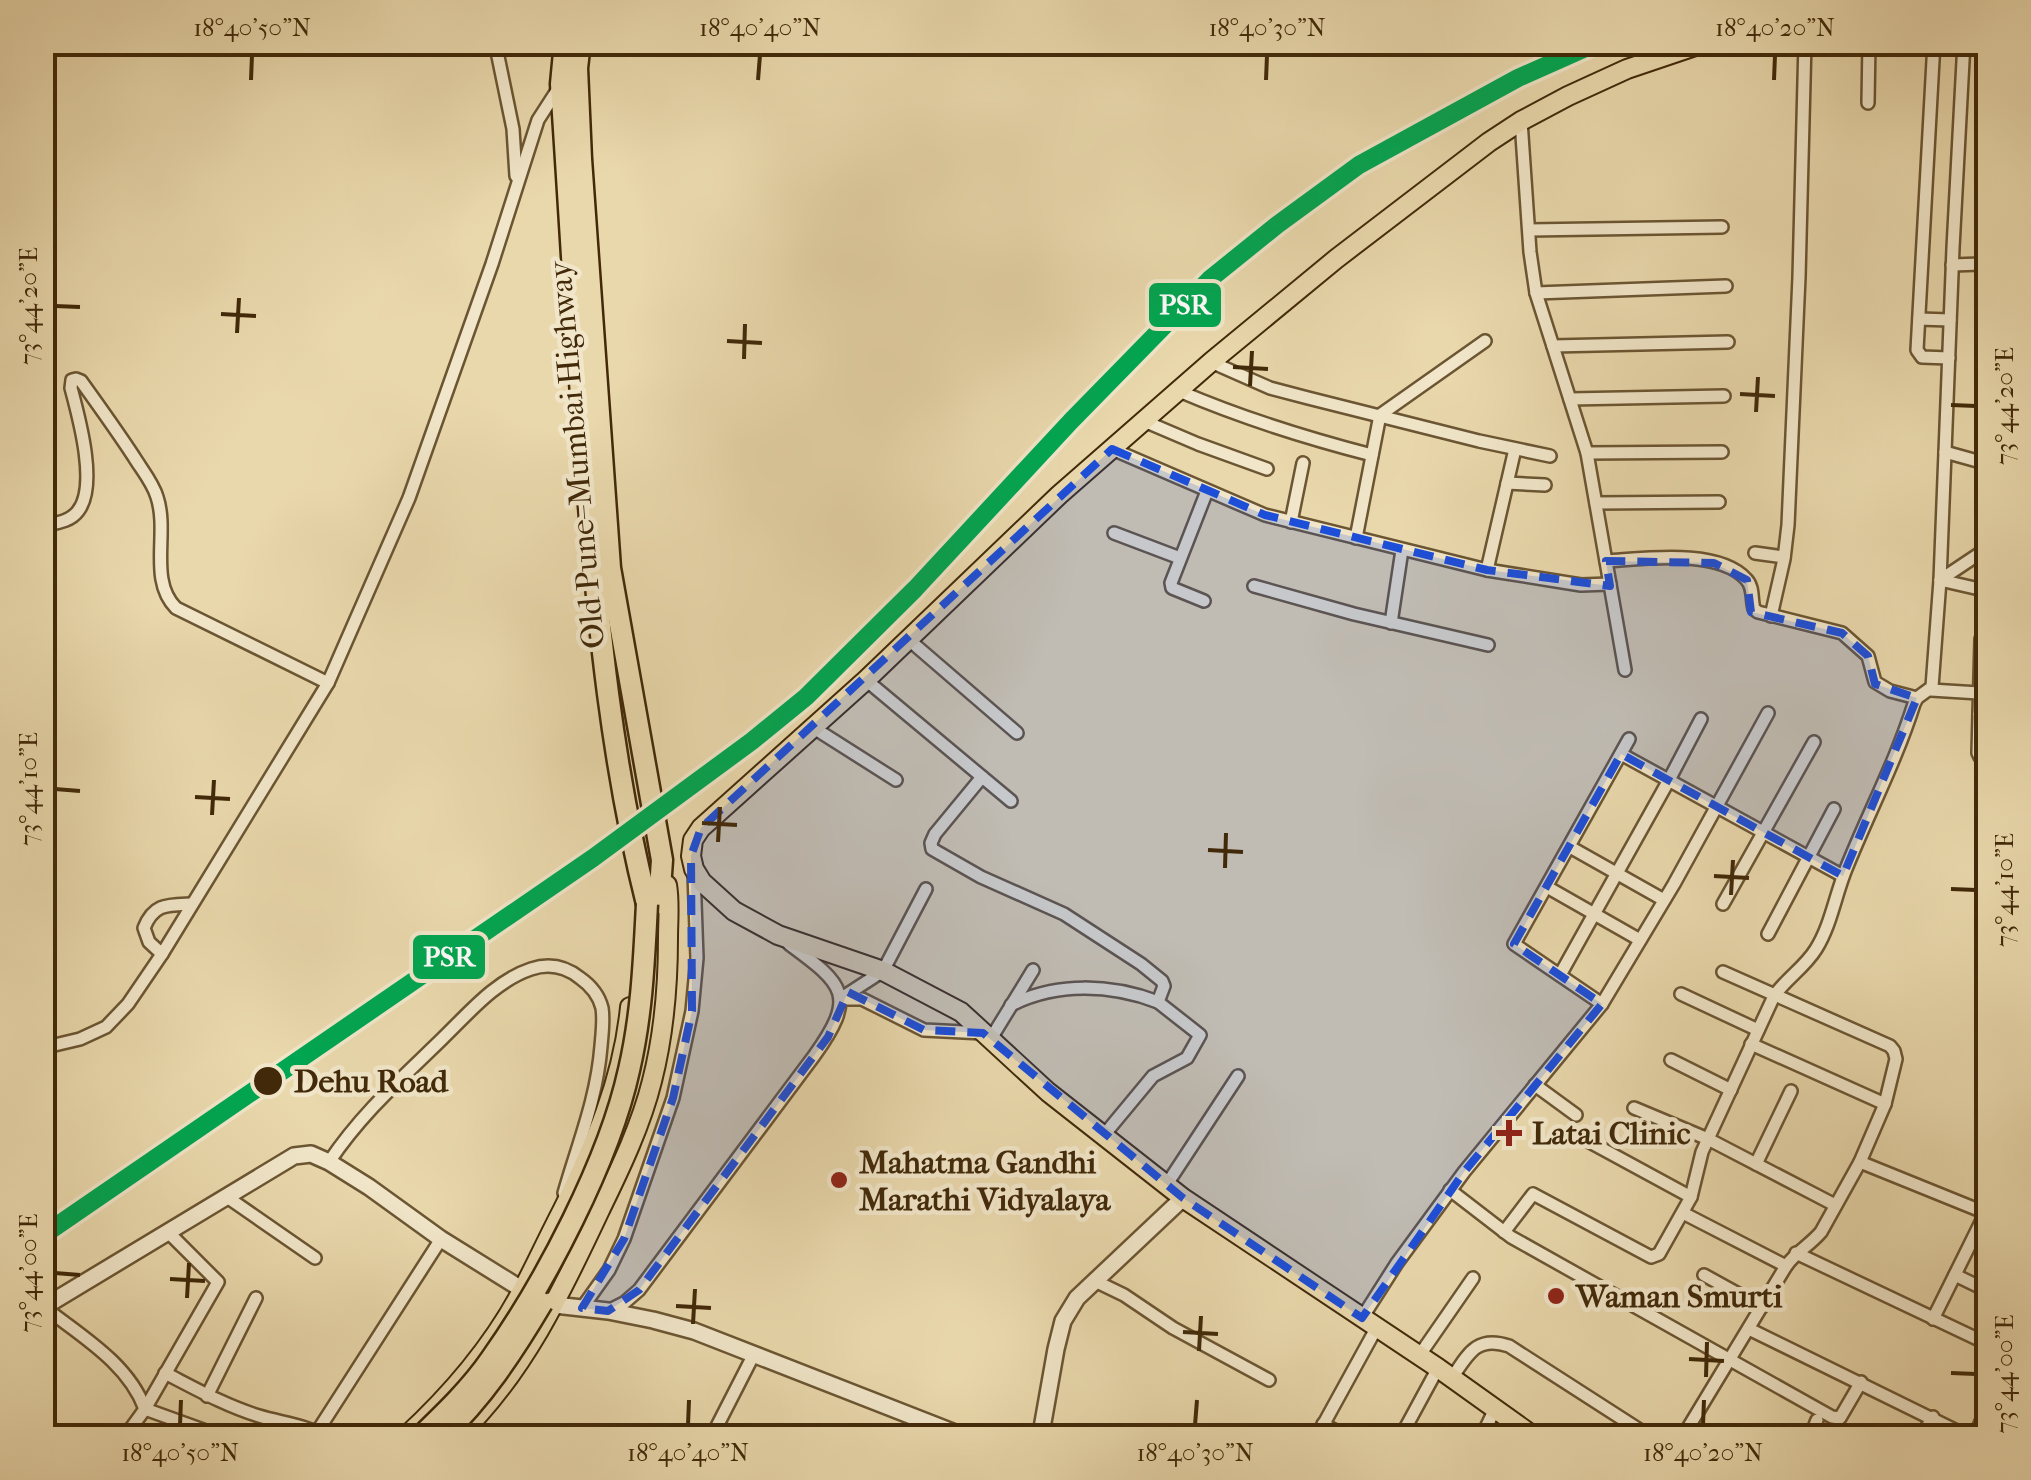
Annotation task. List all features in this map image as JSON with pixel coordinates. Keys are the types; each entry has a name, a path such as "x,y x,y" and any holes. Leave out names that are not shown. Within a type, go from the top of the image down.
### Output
{"highway":[{"name":"Old Pune–Mumbai Highway","path":"565,42 561,84 594,570 621,784 639,873 653,903"},
{"name":"Old Pune–Mumbai Highway","path":"580,42 576,68 610,568 662,860 653,903"},
{"path":"419,1438 452,1407 500,1344 578,1208 628,1076 642,1002 653,903"},
{"path":"440,1438 488,1387 521,1339 600,1190 637,1094 646,1054 652,1016 653,903"}],"main road":[{"path":"1536,1438 1184,1198 1048,1092 961,1012 882,971 778,935 734,912 694,869 692,840 700,828 866,680 1059,494 1336,259 1521,122 1627,69 1707,42"},
{"path":"456,1438 515,1367 554,1304 628,1152 652,1084 665,1020 668,893 662,860"},
{"path":"404,1438 459,1383 489,1345 523,1290 589,1157 618,1076 629,1018 639,873"}],"street":[{"path":"495,42 513,129 517,187"},
{"path":"1771,616 1788,525 1805,42"},
{"path":"1868,42 1868,102"},
{"path":"1934,42 1919,354 1948,358"},
{"path":"1930,690 1940,580 1964,42"},
{"path":"42,1048 80,1039 106,1027 128,1004 328,683 409,498 538,120 576,68"},
{"path":"1521,122 1536,293 1587,452 1625,670"},
{"path":"1529,230 1722,226"},
{"path":"1952,265 1988,261"},
{"path":"1536,293 1726,286"},
{"path":"1918,319 1950,320"},
{"path":"1356,538 1380,415 1485,341"},
{"path":"1553,346 1728,342"},
{"path":"1211,362 1270,388 1550,456"},
{"path":"42,526 70,519 84,497 84,455 70,384 76,379 116,431 157,496 162,518 162,587 166,599 176,608 328,683"},
{"path":"1179,391 1253,420 1372,455"},
{"path":"1570,399 1724,396"},
{"path":"1144,421 1267,469"},
{"path":"1112,449 1265,515 1487,570 1581,585 1610,584"},
{"path":"1487,570 1515,449"},
{"path":"1587,452 1722,452"},
{"path":"1945,452 1988,464"},
{"path":"1291,522 1303,463"},
{"path":"1507,483 1546,485"},
{"path":"1204,601 1172,588 1172,577 1207,491"},
{"path":"1596,504 1718,502"},
{"path":"1114,533 1180,558"},
{"path":"1940,580 1988,548"},
{"path":"1390,623 1402,550"},
{"path":"1755,554 1784,557"},
{"path":"1606,560 1692,559 1731,568 1750,586 1754,608 1771,616 1842,633 1868,656 1875,682 1917,698"},
{"path":"1940,580 1988,591"},
{"path":"1254,586 1390,623 1488,644"},
{"path":"908,638 1016,733"},
{"path":"1981,640 1984,666 1980,693 1984,714 1978,753 1988,758"},
{"path":"866,680 1011,801"},
{"path":"1504,1232 1533,1194 1652,1257 1659,1254 1692,1196 1700,1158 1774,996 1815,951 1825,931 1843,876 1917,698 1930,690 1980,693"},
{"path":"1316,1438 1369,1323 1450,1190 1602,1004 1768,713"},
{"path":"1560,975 1701,719"},
{"path":"814,728 896,780"},
{"path":"1602,1004 1514,944 1629,740"},
{"path":"1723,904 1814,742"},
{"path":"1620,754 1843,876"},
{"path":"982,777 935,834 932,849 981,877 1064,914 1141,964 1162,981 1158,1002"},
{"path":"1768,934 1834,808"},
{"path":"1570,846 1664,900"},
{"path":"582,1308 609,1270 624,1238 674,1098 692,1011 696,958 694,869"},
{"path":"1548,888 1640,940"},
{"path":"840,999 882,971 926,889"},
{"path":"162,954 149,942 144,928 148,918 157,908 192,904"},
{"path":"608,1311 639,1290 835,1025 840,999 833,982 822,968 778,935"},
{"path":"329,1162 372,1107 486,997 528,970 559,966 594,991 602,1007 602,1031 592,1105 554,1226"},
{"path":"840,999 862,999 924,1030 986,1036 1033,970"},
{"path":"1682,1438 1786,1266 1821,1232 1860,1162 1884,1104 1896,1059 1890,1046 1724,972"},
{"path":"1010,1006 1028,997 1068,988 1108,989 1158,1002 1200,1035 1187,1058 1153,1076 1104,1135"},
{"path":"1681,994 1758,1030"},
{"path":"1751,1044 1884,1104"},
{"path":"1671,1060 1730,1090"},
{"path":"1167,1184 1238,1076"},
{"path":"1535,1086 1576,1115"},
{"path":"1756,1164 1790,1091"},
{"path":"1634,1108 1708,1139 1835,1204"},
{"path":"1574,1134 1692,1196"},
{"path":"145,1409 140,1394 119,1368 43,1308 294,1156 310,1154 329,1162 523,1290 554,1304 608,1311 694,1332 968,1438"},
{"path":"1860,1162 1987,1211 1932,1319"},
{"path":"1450,1190 1504,1232 1836,1418 1840,1418 1861,1382"},
{"path":"227,1198 315,1258"},
{"path":"1034,1438 1042,1428 1064,1321 1078,1298 1184,1198"},
{"path":"1683,1213 1786,1266"},
{"path":"124,1438 145,1409 218,1282 169,1233"},
{"path":"165,1373 208,1396 322,1434 441,1239"},
{"path":"1796,1253 1988,1343"},
{"path":"1704,1274 1762,1307"},
{"path":"1955,1276 1988,1291"},
{"path":"1420,1356 1473,1278"},
{"path":"1095,1281 1269,1380"},
{"path":"208,1396 256,1298"},
{"path":"1750,1328 1972,1438 1988,1405"},
{"path":"1400,1438 1445,1373 1480,1344 1495,1341 1509,1346 1652,1438"},
{"path":"711,1438 754,1354"},
{"path":"145,1409 217,1435"},
{"path":"1480,1438 1495,1409"},
{"path":"1922,1436 1932,1418"},
{"path":"1810,1438 1817,1420"},
{"path":"1324,1424 1349,1438"}],"highlighted area":[{"path":"1112,449 1265,515 1487,570 1610,586 1606,561 1714,563 1747,580 1751,612 1842,633 1868,656 1875,684 1917,698 1843,876 1621,754 1514,944 1602,1004 1464,1172 1362,1318 1183,1198 983,1033 924,1030 848,992 828,1037 639,1290 608,1311 582,1308 624,1239 673,1098 692,1011 691,856 701,828"}],"transit line":[{"name":"PSR","path":"42,1236 593,858 806,697 915,589 1210,279 1277,225 1359,165 1518,78 1599,42"}],"place":[{"name":"Dehu Road","path":"268,1081"},
{"name":"Latai Clinic","path":"1509,1133"},
{"name":"Mahatma Gandhi Marathi Vidyalaya","path":"839,1180"},
{"name":"Waman Smurti","path":"1556,1296"}]}
